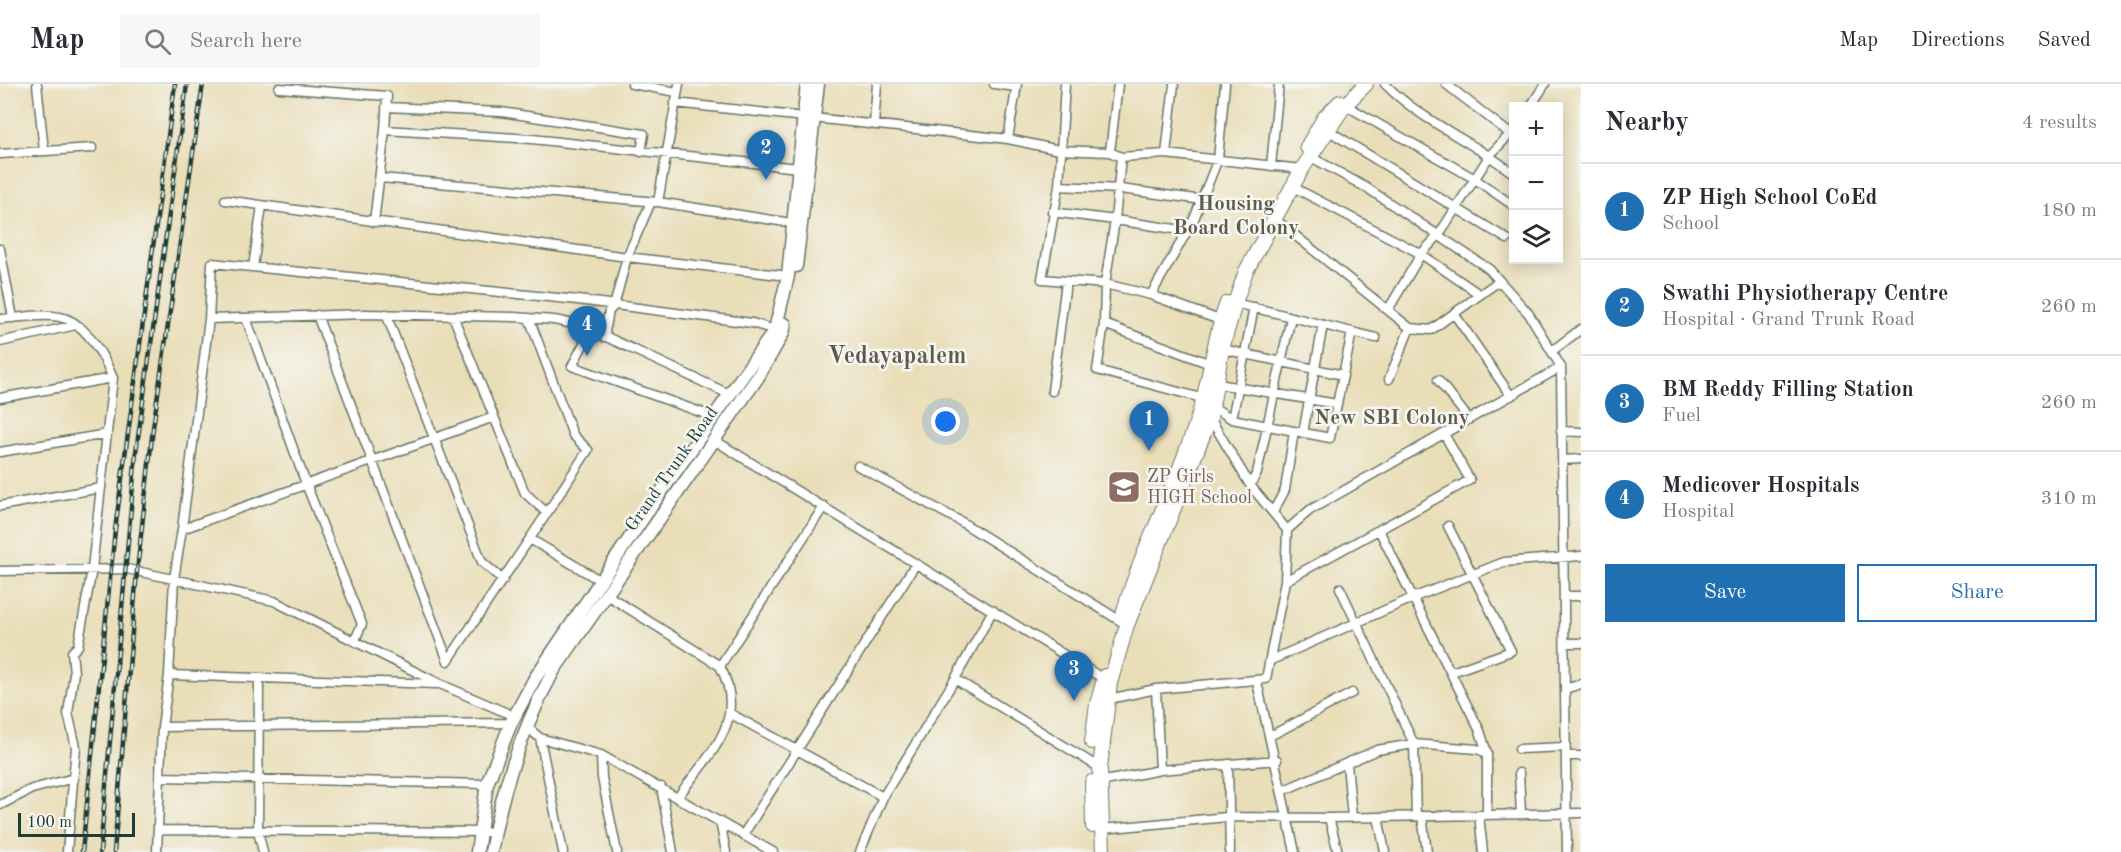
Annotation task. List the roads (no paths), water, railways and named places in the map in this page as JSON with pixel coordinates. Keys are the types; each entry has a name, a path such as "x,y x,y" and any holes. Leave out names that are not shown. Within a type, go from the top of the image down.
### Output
{"main road":[{"path":"477,852 487,784 513,720 527,707 590,597 775,330 797,224 798,168 808,119 807,84"},
{"name":"Grand Trunk Road","path":"490,852 516,754 527,727 527,707 604,600 758,376 783,333 793,290 808,119 818,84"},
{"path":"1094,852 1097,704 1107,681 1133,582 1185,452 1210,406 1215,366 1225,322 1243,264 1299,169 1324,118 1357,84"},
{"path":"1124,623 1218,384 1215,366 1222,349 1225,322 1235,303 1246,271 1276,220 1293,187 1299,169 1311,157 1346,105 1366,84"},
{"path":"603,578 617,581"},
{"path":"590,597 604,600"},
{"path":"1103,852 1100,782 1096,765 1109,699 1107,681"},
{"path":"501,748 516,754"}],"street":[{"path":"37,84 44,151"},
{"path":"604,337 609,311 614,306 627,257 655,202 667,154 678,88 632,84"},
{"path":"874,125 877,84"},
{"path":"994,84 1017,85 1008,139"},
{"path":"1065,84 1059,150 1059,186 1052,213 1042,279 1105,284 1151,295 1225,322"},
{"path":"1110,152 1118,84"},
{"path":"1166,154 1174,84"},
{"path":"1151,295 1188,231 1203,200 1218,159 1225,84"},
{"path":"1271,166 1279,84"},
{"path":"1385,84 1403,103 1491,155 1509,170"},
{"path":"1446,84 1509,130"},
{"path":"1534,102 1545,84"},
{"path":"279,88 387,96 374,222"},
{"path":"675,104 1008,139 1059,150 1110,152 1121,157 1166,154 1299,169"},
{"path":"1346,105 1475,179 1509,203"},
{"path":"386,107 501,112 644,134 641,152"},
{"path":"385,130 532,139 798,168"},
{"path":"1329,131 1507,239"},
{"path":"1388,310 1421,254 1438,236 1455,206 1491,155 1509,137"},
{"path":"0,154 92,148"},
{"path":"1121,157 1120,189 1105,284 1104,324 1097,370 1210,406 1232,419 1330,438 1352,332"},
{"path":"1311,157 1366,188 1489,269 1529,314 1561,367 1568,852"},
{"path":"380,178 655,202 797,224"},
{"path":"1059,186 1120,189 1203,200"},
{"path":"1293,187 1421,254 1479,294"},
{"path":"225,200 627,257 788,276"},
{"path":"253,267 262,206"},
{"path":"1052,213 1188,231"},
{"path":"1276,220 1410,328 1431,330 1455,315 1479,294 1499,281"},
{"path":"0,249 13,318"},
{"path":"157,852 162,727 169,675 174,579 209,319 212,263 578,300 752,322 775,330"},
{"path":"1052,391 1066,282"},
{"path":"1235,303 1376,338"},
{"path":"1232,419 1254,308"},
{"path":"209,319 386,314 554,320 591,330 731,395"},
{"path":"386,314 482,562 503,580"},
{"path":"317,315 448,661 588,450 573,435 529,318"},
{"path":"1455,315 1511,396"},
{"path":"453,316 525,493 547,513"},
{"path":"0,318 61,317 76,325 102,350 113,378 92,569 78,646 72,652 74,673 68,713 76,747 67,852"},
{"path":"1250,484 1257,473 1291,317"},
{"path":"246,318 306,484 362,624 355,640"},
{"path":"1104,324 1215,366"},
{"path":"0,342 76,325"},
{"path":"1273,512 1285,490 1299,432 1310,400 1323,325"},
{"path":"1389,379 1410,328"},
{"path":"1552,351 1581,329"},
{"path":"591,330 572,366 714,417"},
{"path":"1222,349 1246,352 1343,375"},
{"path":"1287,530 1310,510 1561,367"},
{"path":"0,398 113,378"},
{"path":"1438,380 1469,419"},
{"path":"1218,384 1337,404"},
{"path":"1109,699 1156,689 1257,682 1266,679 1285,581 1287,530 1250,484 1210,406"},
{"path":"182,529 494,417"},
{"path":"1561,431 1581,432"},
{"path":"0,452 107,434"},
{"path":"1285,581 1470,480 1444,434"},
{"path":"714,440 1107,681"},
{"path":"1562,460 1581,459"},
{"path":"858,466 960,521 1124,623"},
{"path":"0,506 101,488"},
{"path":"720,666 824,506"},
{"path":"1448,526 1511,651 1452,672"},
{"path":"1379,530 1415,597 1480,731 1487,753 1483,852"},
{"path":"530,539 603,578"},
{"path":"1269,661 1415,597 1504,562 1581,556"},
{"path":"743,835 915,565"},
{"path":"0,571 127,569 274,601 513,720"},
{"path":"1340,588 1414,744 1419,816 1426,852"},
{"path":"1564,596 1581,596"},
{"path":"604,600 720,666 729,683 731,714 724,732 678,797"},
{"path":"860,852 883,797 955,679 993,610"},
{"path":"1565,643 1581,643"},
{"path":"169,675 440,684"},
{"path":"259,678 258,831 263,852"},
{"path":"955,679 1096,765"},
{"path":"1257,682 1295,852"},
{"path":"1565,689 1581,684"},
{"path":"1156,689 1160,770"},
{"path":"1270,736 1352,693"},
{"path":"731,714 883,797"},
{"path":"162,727 513,720"},
{"path":"527,727 540,738 601,755 773,852"},
{"path":"540,738 563,852"},
{"path":"1282,791 1377,750 1414,744 1477,749 1487,753"},
{"path":"1519,749 1566,751 1581,756"},
{"path":"601,755 602,778 617,852"},
{"path":"1100,782 1160,770 1276,760"},
{"path":"1347,764 1352,817"},
{"path":"1228,765 1227,817 1230,852"},
{"path":"1519,773 1521,814"},
{"path":"160,777 259,777 487,784"},
{"path":"0,805 32,789 74,778"},
{"path":"661,787 673,852"},
{"path":"1102,829 1227,817 1329,818 1581,813"},
{"path":"1378,817 1385,852"},
{"path":"1329,818 1338,852"},
{"path":"720,821 726,852"},
{"path":"158,831 494,832"}],"railway":[{"path":"82,852 115,530 175,84"},
{"path":"100,852 136,452 187,84"},
{"path":"114,852 137,571 153,428 203,84"}],"place":[{"name":"Swathi Physiotherapy Centre","path":"766,180"},
{"name":"Medicover Hospitals","path":"587,356"},
{"name":"ZP High School CoEd","path":"1149,451"},
{"name":"ZP Girls HIGH School","path":"1124,487"},
{"name":"BM Reddy Filling Station","path":"1074,701"}],"district":[{"name":"Housing Board Colony","path":"1236,216"},
{"name":"Vedayapalem","path":"897,357"},
{"name":"New SBI Colony","path":"1392,418"}]}
